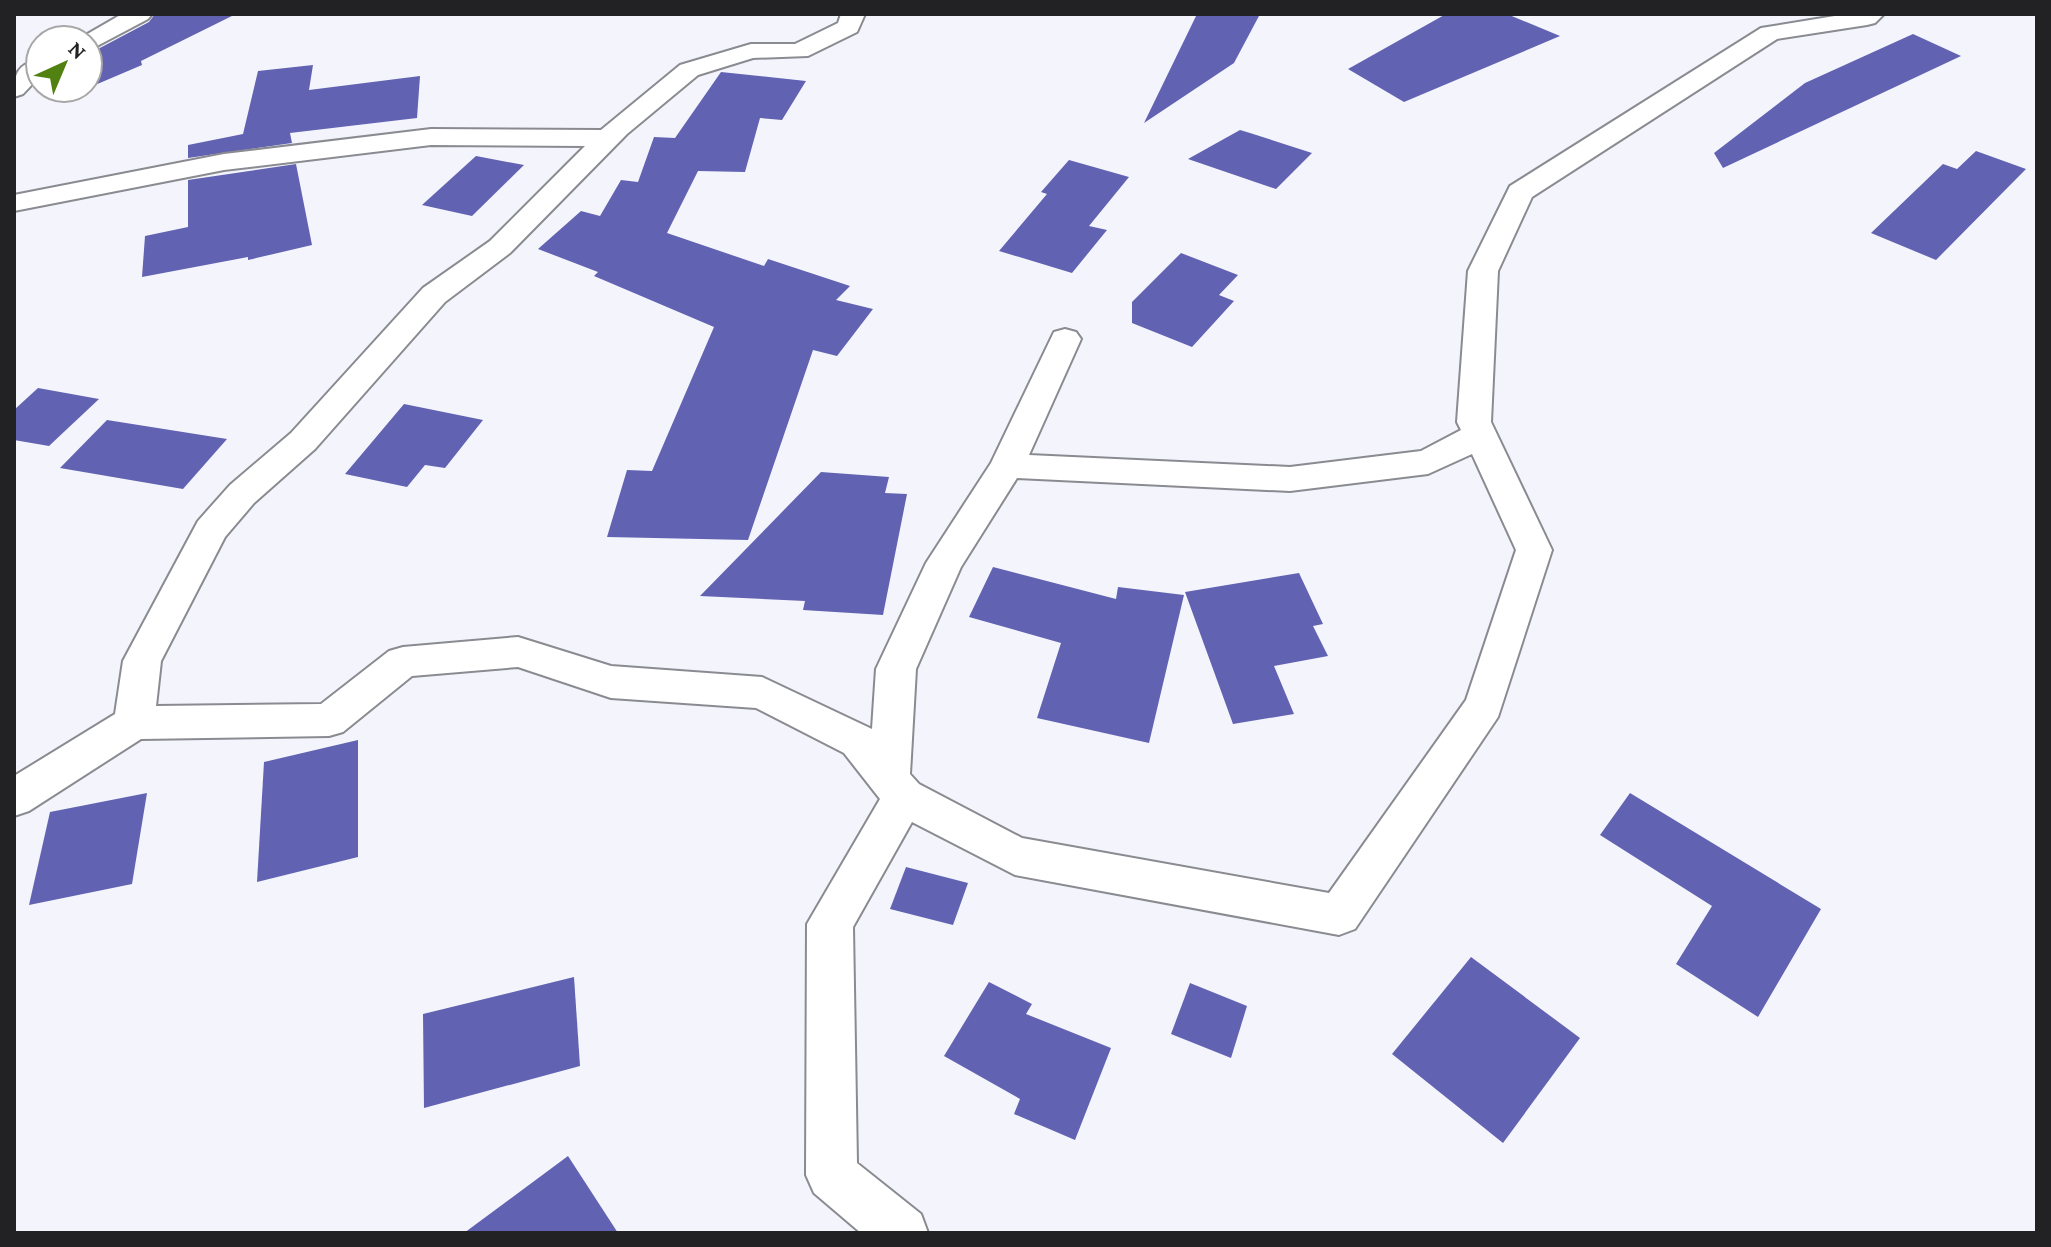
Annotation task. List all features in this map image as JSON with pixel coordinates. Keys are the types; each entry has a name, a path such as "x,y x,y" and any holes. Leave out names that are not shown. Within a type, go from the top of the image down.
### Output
{"street":[{"path":"104,33 140,14"},
{"path":"134,723 142,661 211,530 242,494 303,441 434,295 500,247 608,138 689,70 751,51 799,51 849,27 853,14"},
{"path":"14,798 134,723 329,720 403,662 518,652 611,682 762,693 858,741 896,788 1015,856 1339,915 1484,706 1534,550 1474,422 1483,271 1520,192 1770,33 1864,15"},
{"path":"14,203 224,162 431,137 608,138"},
{"path":"902,1233 832,1175 830,924 896,788 896,669 944,563 1007,466 1065,339"},
{"path":"1007,466 1290,479 1428,462 1480,435"}],"building":[{"path":"155,14 236,14 141,61 142,65 104,81 104,46 149,22"},
{"path":"1197,14 1260,14 1234,63 1144,123"},
{"path":"1446,14 1507,14 1560,36 1404,102 1348,69"},
{"path":"1913,34 1961,56 1723,168 1714,153 1805,83"},
{"path":"313,65 309,90 420,76 417,118 290,133 292,143 188,158 188,145 243,134 258,71"},
{"path":"721,72 806,81 782,120 760,118 745,172 698,171 667,233 764,266 768,259 850,286 836,300 873,309 837,356 813,350 748,540 607,537 627,470 652,471 714,327 594,276 598,272 538,249 581,211 600,216 621,180 638,182 654,137 675,138"},
{"path":"1240,130 1312,153 1276,189 1188,159"},
{"path":"1976,151 2026,169 1936,260 1871,233 1943,164 1957,169"},
{"path":"476,156 524,165 472,216 422,205"},
{"path":"1069,160 1129,177 1089,226 1107,230 1072,273 999,251 1047,194 1041,192"},
{"path":"296,164 312,245 248,260 248,257 142,277 145,236 188,227 188,180"},
{"path":"1181,253 1238,275 1219,295 1234,301 1192,347 1132,323 1132,302"},
{"path":"38,388 99,399 49,446 14,440 14,410"},
{"path":"404,404 483,420 445,468 425,465 407,487 345,474"},
{"path":"107,420 227,439 183,489 60,468"},
{"path":"821,472 889,477 885,493 907,494 883,615 803,610 805,601 700,596"},
{"path":"993,567 1116,599 1118,587 1184,595 1149,743 1037,718 1061,643 969,617"},
{"path":"1299,573 1323,624 1313,626 1328,656 1274,666 1294,714 1233,724 1185,592"},
{"path":"358,740 358,857 257,882 264,762"},
{"path":"147,793 132,884 29,905 50,812"},
{"path":"1630,793 1821,909 1758,1017 1676,964 1712,906 1600,835"},
{"path":"906,867 968,883 953,925 890,909"},
{"path":"1471,957 1580,1038 1503,1143 1392,1054"},
{"path":"574,977 580,1066 424,1108 423,1014"},
{"path":"989,982 1032,1004 1026,1014 1111,1048 1075,1140 1014,1114 1020,1099 944,1056"},
{"path":"1190,983 1247,1006 1231,1058 1171,1034"},
{"path":"568,1156 618,1233 464,1233"}]}
